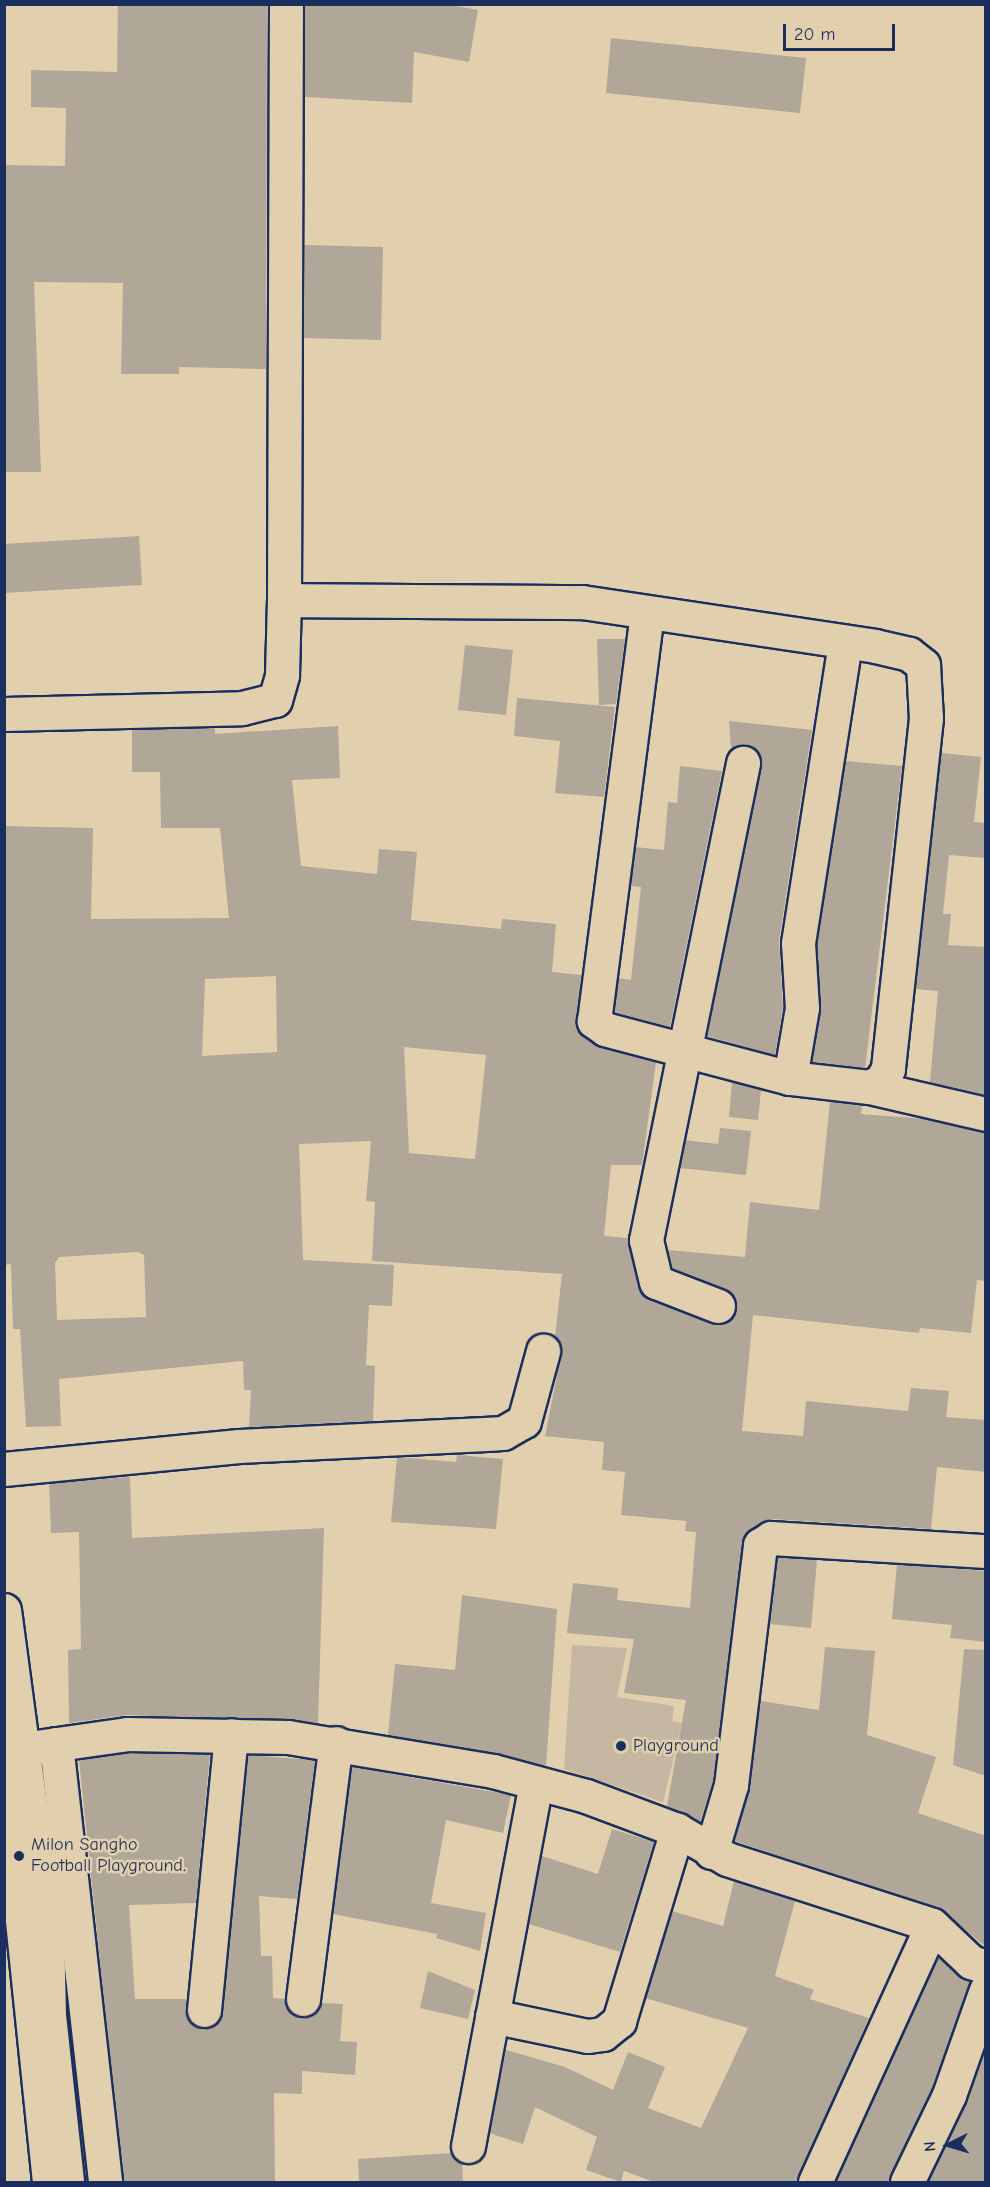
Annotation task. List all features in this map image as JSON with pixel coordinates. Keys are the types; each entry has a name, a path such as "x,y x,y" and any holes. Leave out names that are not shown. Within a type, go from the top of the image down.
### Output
{"street":[{"path":"4,714 242,708 274,700 282,675 284,600 286,4"},
{"path":"284,600 527,598 845,642 909,654 923,665 928,690 888,1069 881,1081 869,1087"},
{"path":"647,613 623,826 593,1008 594,1021 605,1029 790,1078 869,1087 986,1114"},
{"path":"790,1078 802,1008 798,943 845,642"},
{"path":"718,1306 656,1282 648,1262 646,1240 682,1048 744,763"},
{"path":"4,1469 238,1446 503,1432 524,1421 543,1352"},
{"path":"711,1852 731,1785 760,1545 771,1538 986,1551"},
{"path":"4,1610 47,1932 49,2015 68,2182"},
{"path":"50,2182 8,1787 13,1760 22,1749 127,1734 231,1735 336,1743 536,1783 677,1830 711,1852 932,1925 971,1962 986,1967"},
{"path":"204,2010 231,1735"},
{"path":"303,1999 336,1743"},
{"path":"56,1744 105,2182"},
{"path":"468,2146 536,1783"},
{"path":"492,2016 588,2036 603,2034 619,2020 677,1830"},
{"path":"816,2182 932,1925"},
{"path":"907,2182 949,2095 986,1990"}],"shaded area":[{"name":"Playground","path":"572,1645 627,1648 617,1697 674,1706 672,1721 682,1723 663,1802 564,1769"}],"building":[{"path":"118,4 267,4 266,369 179,367 179,374 121,374 123,283 34,282 41,472 4,472 4,165 65,166 66,108 31,107 31,70 117,72"},
{"path":"305,4 445,4 478,10 469,62 414,52 412,103 304,97"},
{"path":"611,38 806,58 800,113 606,93"},
{"path":"304,245 383,247 381,340 304,338"},
{"path":"139,536 142,585 4,593 4,544"},
{"path":"597,639 625,639 616,704 599,705"},
{"path":"465,645 513,650 506,715 458,710"},
{"path":"517,698 615,707 604,797 555,793 560,741 514,736"},
{"path":"729,721 812,730 779,940 783,1007 775,1055 707,1036 761,766 755,749 746,745 731,749"},
{"path":"338,726 340,778 292,780 301,866 377,874 379,849 417,852 411,920 501,929 502,919 556,924 552,972 581,975 577,1029 600,1047 656,1062 642,1165 611,1165 604,1236 628,1238 638,1286 649,1299 712,1324 730,1320 737,1304 732,1294 672,1268 668,1250 745,1257 750,1202 819,1210 830,1101 862,1105 861,1114 926,1119 986,1132 986,1281 977,1280 971,1333 920,1328 919,1333 753,1315 742,1431 803,1436 806,1401 908,1411 911,1388 949,1391 946,1417 986,1420 986,1472 937,1467 931,1529 772,1519 744,1535 713,1781 700,1822 667,1806 686,1700 624,1693 634,1639 567,1633 573,1583 618,1588 617,1600 690,1608 696,1532 685,1531 686,1521 621,1515 625,1472 602,1470 604,1442 545,1436 561,1355 555,1337 562,1274 372,1261 375,1202 366,1201 371,1141 299,1144 303,1260 394,1265 392,1306 369,1305 366,1365 375,1366 373,1421 249,1427 251,1390 244,1390 243,1361 59,1379 61,1426 26,1427 20,1329 13,1329 11,1264 4,1265 4,826 93,828 91,919 229,918 220,828 161,828 160,772 132,772 132,730 215,727 215,734","holes":["276,976 277,1052 202,1056 205,979","404,1047 486,1055 475,1159 409,1153","138,1252 144,1255 146,1317 57,1320 55,1263 59,1257"]},
{"path":"941,753 981,757 974,822 986,823 986,858 949,855 943,914 951,914 948,945 986,947 986,1095 930,1082 938,991 916,989"},
{"path":"845,761 902,766 865,1068 812,1062 821,1007 817,944"},
{"path":"680,766 722,771 670,1027 614,1012 618,978 631,980 641,887 631,886 635,847 664,850 668,802 677,803"},
{"path":"732,1082 761,1090 758,1120 729,1117"},
{"path":"720,1128 751,1131 746,1175 680,1168 685,1140 718,1144"},
{"path":"457,1455 503,1459 496,1529 391,1522 397,1457 456,1462"},
{"path":"130,1477 132,1538 324,1528 318,1723 127,1715 69,1723 68,1650 81,1649 79,1532 51,1533 49,1483"},
{"path":"777,1557 817,1560 811,1628 769,1624"},
{"path":"897,1564 986,1571 986,1642 950,1638 952,1625 892,1619"},
{"path":"462,1595 557,1609 546,1766 388,1735 395,1664 455,1670"},
{"path":"825,1647 875,1651 867,1735 936,1757 918,1813 986,1836 986,1947 939,1908 734,1841 750,1787 760,1701 819,1710"},
{"path":"964,1649 986,1650 986,1776 953,1765"},
{"path":"128,1753 210,1754 196,1903 129,1905 135,1999 186,1999 187,2018 203,2029 219,2021 223,2012 248,1755 315,1760 297,1899 259,1896 261,1956 272,1956 273,1998 285,1999 292,2014 310,2016 321,2003 343,2004 340,2041 357,2042 355,2075 302,2071 302,2094 274,2093 275,2182 123,2182 79,1760"},
{"path":"352,1767 511,1795 503,1833 446,1820 431,1903 486,1913 480,1951 436,1938 437,1934 333,1914"},
{"path":"612,1829 654,1842 620,1952 529,1924 542,1856 598,1874"},
{"path":"734,1881 795,1901 775,1976 814,1990 810,1999 869,2018 796,2182 654,2182 624,2171 621,2182 586,2170 597,2137 535,2107 523,2144 489,2133 506,2050 565,2067 613,2090 628,2052 665,2067 648,2108 701,2128 748,2028 645,1998 672,1911 723,1926"},
{"path":"938,1957 970,1981 932,2088 888,2182 835,2182"},
{"path":"428,1971 475,1990 468,2019 420,2008"},
{"path":"986,2048 986,2182 928,2182 966,2103"},
{"path":"451,2153 462,2163 463,2182 359,2182 358,2159"}],"place":[{"name":"Playground","path":"621,1746"},
{"name":"Milon Sangho Football Playground.","path":"19,1856"}]}
